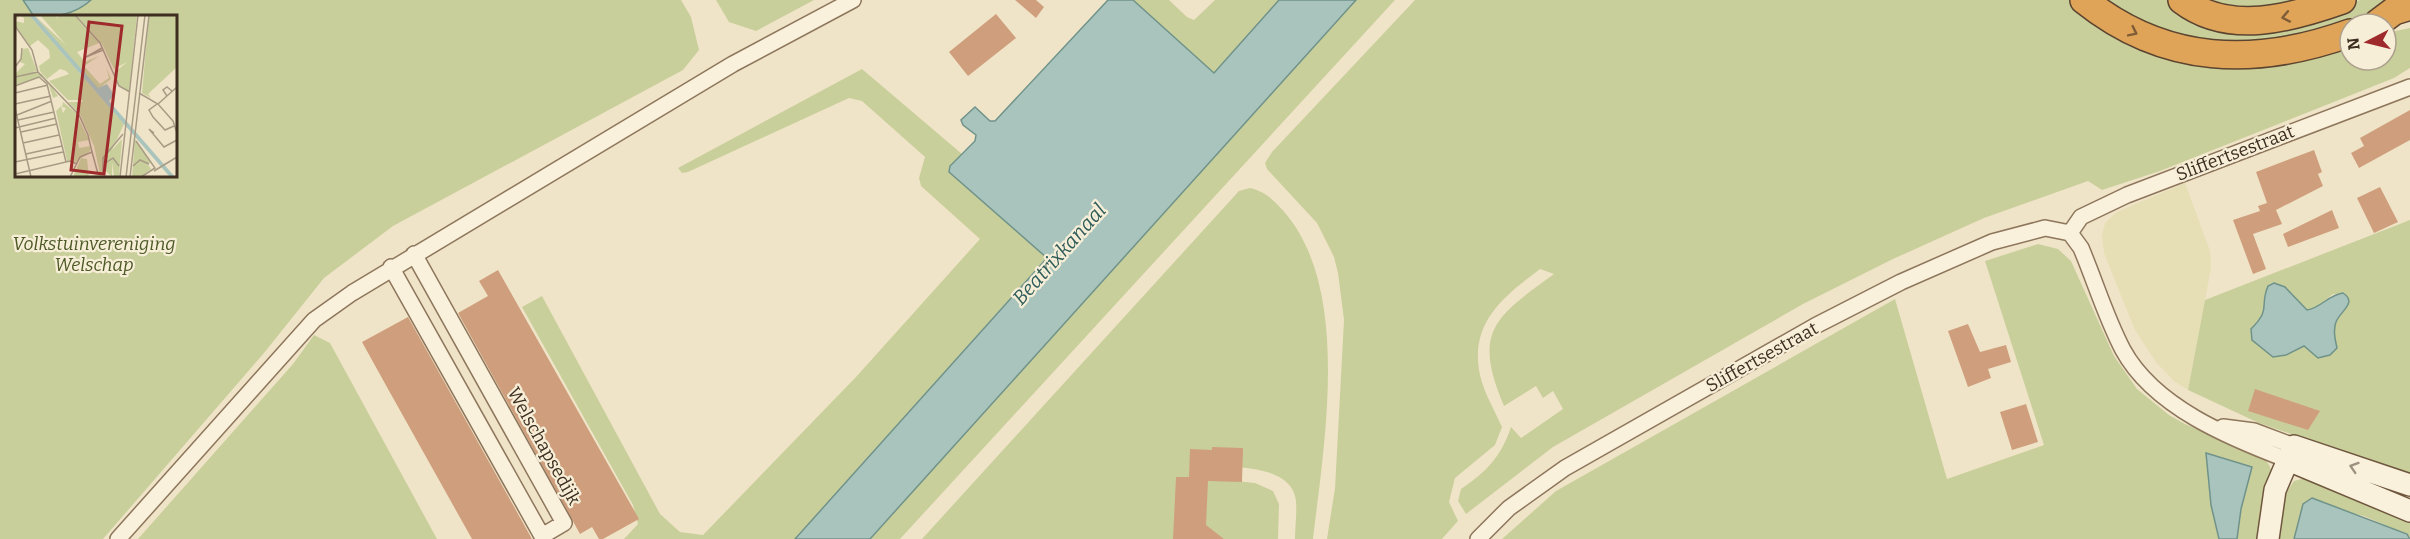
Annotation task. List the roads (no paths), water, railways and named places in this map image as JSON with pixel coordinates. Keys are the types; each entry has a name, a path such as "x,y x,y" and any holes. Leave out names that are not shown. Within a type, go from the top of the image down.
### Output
{"highway":[{"path":"2084,0 2109,19 2141,36 2203,53 2232,55 2283,52 2338,36"},
{"path":"2182,0 2193,8 2215,17 2237,21 2298,15 2342,0"},
{"path":"2393,12 2410,6"}],"street":[{"path":"118,539 314,320 391,267 733,64 853,0"},
{"name":"Sliffertsestraat","path":"1478,539 1509,508 1565,468 1815,326 1901,282 1992,242 2045,228 2070,233 2081,217 2127,195 2410,87"},
{"path":"2070,233 2081,248 2123,350 2145,380 2177,408 2214,426 2254,431 2291,453 2410,511"},
{"name":"Welschapsedijk","path":"391,267 542,536 564,523 414,254"},
{"path":"2291,453 2410,485"},
{"path":"2268,539 2275,490 2291,453"}],"water":[{"path":"23,0 91,0 78,9 64,14 33,15"},
{"name":"Beatrixkanaal","path":"1108,0 1133,0 1214,73 1279,0 1356,0 870,539 795,539 1047,258 949,172 950,166 975,141 976,135 963,125 961,120 975,107 990,121 995,121"},
{"path":"2274,283 2285,287 2307,310 2338,294 2343,293 2347,297 2349,300 2347,307 2335,325 2337,348 2330,355 2318,358 2304,346 2286,355 2273,357 2252,340 2251,329 2263,312 2268,286"},
{"path":"2206,453 2252,467 2241,509 2237,539 2219,539 2211,505"},
{"path":"2312,498 2407,534 2410,539 2294,539 2303,504"}],"park label":[{"name":"Volkstuinvereniging Welschap","path":"94,254"}]}
